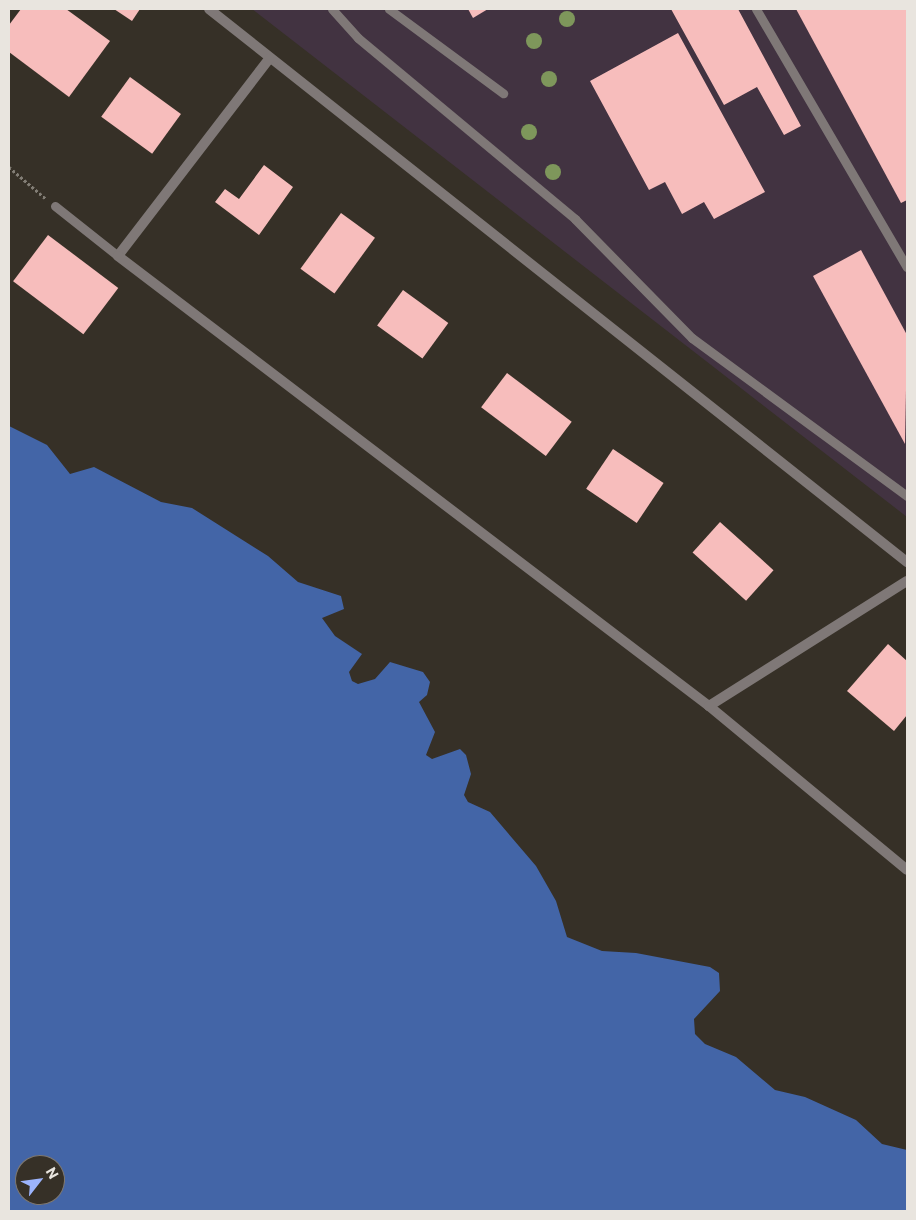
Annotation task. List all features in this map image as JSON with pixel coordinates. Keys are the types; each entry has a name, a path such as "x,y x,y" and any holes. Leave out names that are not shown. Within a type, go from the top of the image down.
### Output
{"street":[{"path":"210,9 269,59 907,562"},
{"path":"269,59 118,256 709,706 907,870"},
{"path":"709,706 907,581"}],"lane":[{"path":"332,9 358,38 575,219 692,338 907,496"},
{"path":"389,9 503,93"},
{"path":"756,9 907,267"},
{"path":"54,206 118,256"}],"path":[{"path":"9,167 54,206"}],"shaded area":[{"path":"252,9 907,9 907,517"}],"water":[{"path":"9,426 47,445 70,474 94,467 161,502 192,508 268,556 298,582 341,596 344,609 322,618 335,636 362,654 349,672 352,681 358,684 375,679 390,662 423,672 430,682 427,695 419,702 435,732 426,755 432,759 460,749 466,755 471,774 464,795 468,802 490,812 536,866 556,901 567,937 602,951 636,953 710,967 719,973 720,991 694,1019 695,1034 705,1044 736,1057 775,1090 805,1097 856,1120 882,1144 907,1150 907,1211 9,1211"}],"building":[{"path":"21,9 66,9 110,41 69,97 9,52 9,25"},
{"path":"114,9 140,9 132,21"},
{"path":"468,9 488,9 473,18"},
{"path":"671,9 738,9 801,126 784,135 757,87 724,105"},
{"path":"796,9 907,9 907,200 901,203"},
{"path":"678,33 765,192 714,219 704,202 682,214 665,182 649,190 590,81"},
{"path":"130,77 181,114 152,154 101,117"},
{"path":"264,165 293,187 259,235 215,202 225,189 239,199"},
{"path":"341,213 375,238 334,294 300,269"},
{"path":"48,235 118,288 83,334 13,281"},
{"path":"861,250 907,335 905,444 813,276"},
{"path":"403,290 448,323 422,359 377,326"},
{"path":"507,373 572,422 546,456 481,407"},
{"path":"613,449 664,483 637,523 586,489"},
{"path":"720,522 774,570 746,601 693,552"},
{"path":"888,644 907,661 907,715 894,731 847,691"}]}
